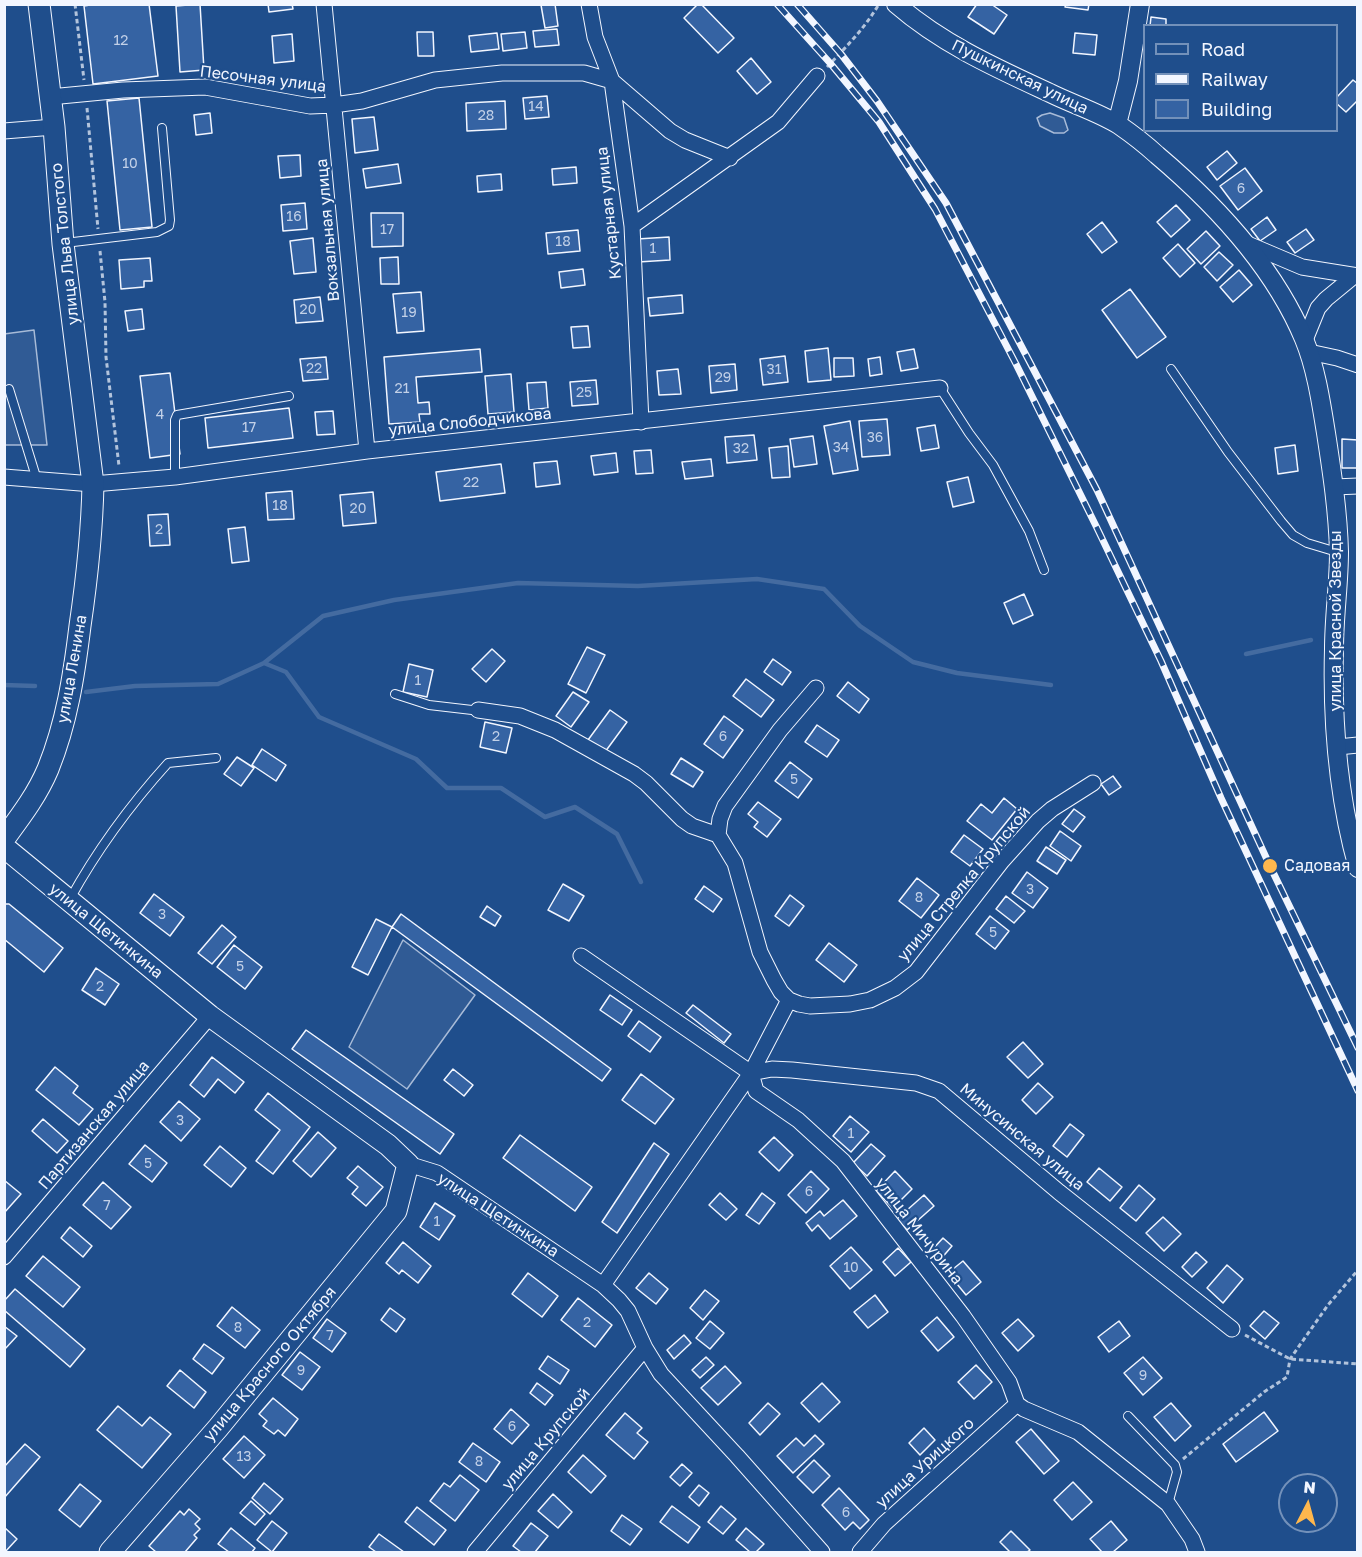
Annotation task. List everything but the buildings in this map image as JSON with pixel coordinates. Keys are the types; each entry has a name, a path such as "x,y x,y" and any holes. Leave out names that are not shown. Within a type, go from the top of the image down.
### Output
{"main road":[{"name":"улица Льва Толстого","path":"39,4 54,128 63,244 93,484"},
{"name":"улица Ленина","path":"4,839 32,800 47,770 71,695 90,555 93,484"},
{"name":"улица Щетинкина","path":"4,847 210,1016 388,1145 408,1164"},
{"name":"улица Красного Октября","path":"110,1552 218,1428 396,1211 408,1164"}],"street":[{"name":"Вокзальная улица","path":"324,4 367,452"},
{"name":"Кустарная улица","path":"589,4 595,37 612,81 632,226 641,422"},
{"name":"Пушкинская улица","path":"896,4 930,31 966,53 1117,124 1155,153 1198,192 1243,242"},
{"path":"1117,124 1128,81 1140,4"},
{"name":"Песочная улица","path":"50,98 123,90 205,87 310,106 334,105 362,101 435,80 502,73 584,73 612,81 670,131 685,140 730,158"},
{"path":"632,226 778,122 817,76"},
{"path":"4,131 54,128"},
{"path":"1243,242 1302,267 1356,276"},
{"name":"улица Красной Звезды","path":"1243,242 1277,286 1307,346 1323,416 1334,487 1339,553 1334,646 1338,747 1349,838 1358,868"},
{"path":"1356,276 1318,308 1307,346 1358,365"},
{"name":"улица Слободчикова","path":"4,477 93,484 175,477 367,452 940,388"},
{"path":"1334,487 1358,486"},
{"path":"603,1285 751,1073 789,1000 781,992 760,952 735,863 718,835 720,819 725,806 780,730 816,688"},
{"path":"475,710 520,716 555,730 634,774 692,826 718,835"},
{"path":"1338,747 1358,745"},
{"name":"улица Стрелка Крупской","path":"789,1000 810,1006 849,1004 870,1000 895,988 916,972 1002,861 1038,821 1052,808 1093,783"},
{"name":"улица Мичурина","path":"581,956 751,1073 756,1091 798,1120 843,1161 963,1316 1009,1382 1017,1404"},
{"name":"Партизанская улица","path":"4,1257 210,1016"},
{"name":"Минусинская улица","path":"751,1073 772,1069 804,1071 916,1083 939,1091 1059,1192 1232,1329"},
{"name":"улица Щетинкина","path":"408,1164 436,1173 603,1285 628,1311 645,1348 661,1374 822,1552"},
{"name":"улица Крупской","path":"475,1552 645,1348"},
{"path":"1017,1404 1078,1432 1168,1504 1192,1539 1197,1552"},
{"name":"улица Урицкого","path":"860,1552 884,1524 1017,1404"}],"lane":[{"path":"63,244 157,232 168,226 170,220 162,128"},
{"path":"1171,369 1228,452 1293,535 1307,543 1339,553"},
{"path":"940,388 993,465 1029,531 1044,570"},
{"path":"9,389 38,480"},
{"path":"175,477 177,415 289,396"},
{"path":"395,694 429,705 475,710"},
{"path":"69,900 91,863 145,789 168,763 216,758"},
{"path":"1128,1416 1175,1465 1177,1472 1168,1504"}],"path":[{"path":"817,76 841,54 870,20 879,4"},
{"path":"1175,1465 1264,1392 1287,1377 1290,1359 1328,1305 1358,1270"},
{"path":"1232,1329 1290,1359 1358,1364"}],"shaded area":[{"path":"1050,113 1064,118 1068,130 1064,133 1054,133 1040,126 1037,118"},
{"path":"34,330 47,445 5,445 4,334"},
{"path":"403,940 475,995 407,1089 349,1047"}],"waterway":[{"path":"86,692 135,686 218,684 264,663 323,616 394,600 518,583 638,586 757,579 824,589 860,626 913,662 957,673 1051,685"},
{"path":"1246,654 1311,640"},
{"path":"264,663 286,672 319,717 416,759 447,788 501,788 545,817 575,807 617,834 641,882"},
{"path":"4,685 35,686"}],"railway":[{"path":"777,4 879,122 935,209 1016,364 1161,661 1221,798 1358,1091"},
{"path":"797,4 841,54 877,101 946,203 1097,490 1270,866 1358,1048"}],"place":[{"name":"Садовая","path":"1270,866"}]}
